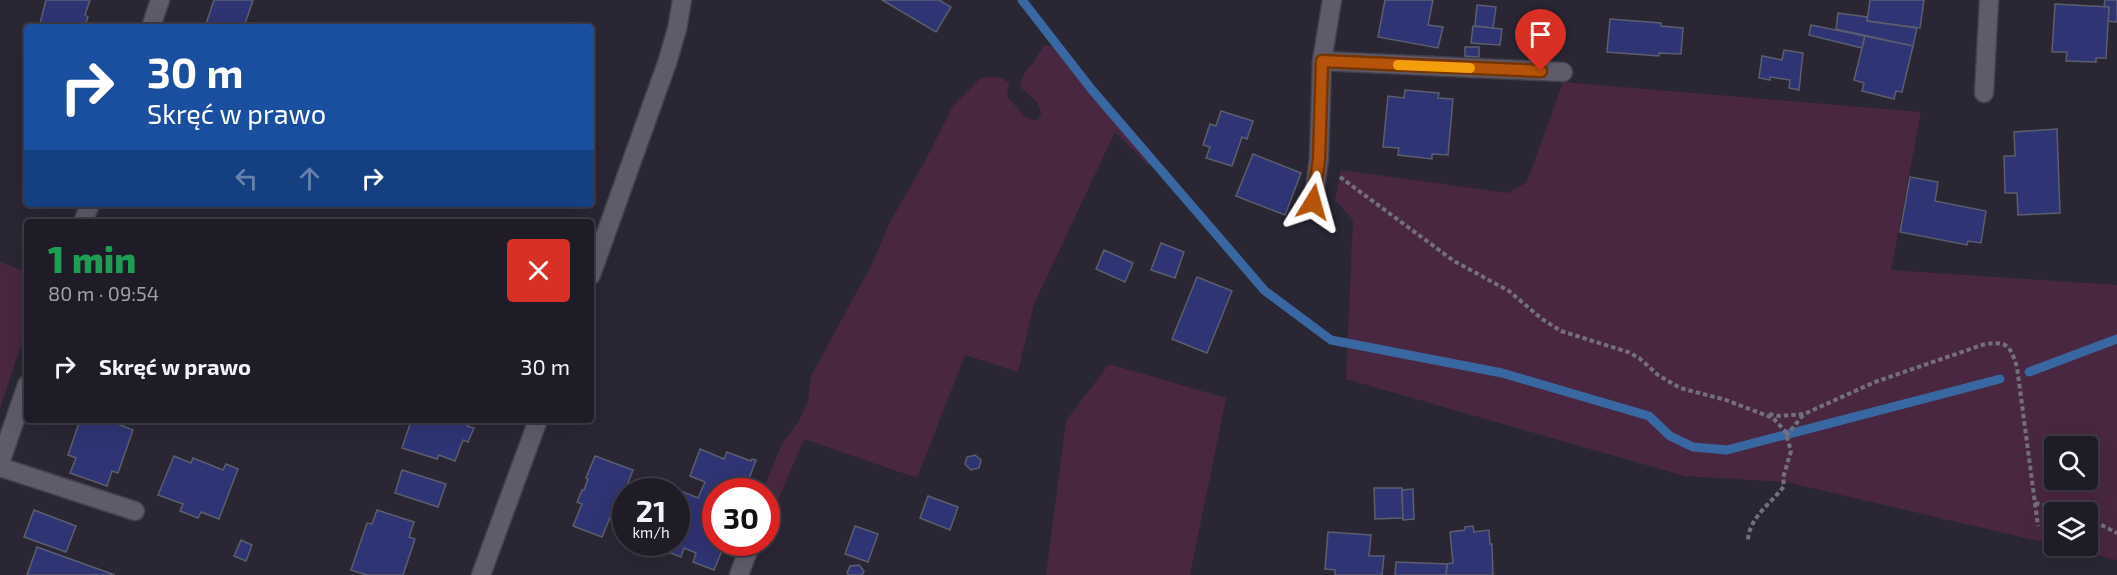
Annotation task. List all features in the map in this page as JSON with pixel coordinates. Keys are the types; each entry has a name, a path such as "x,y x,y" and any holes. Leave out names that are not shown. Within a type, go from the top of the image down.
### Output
{"street":[{"path":"152,24 160,0"},
{"path":"594,267 667,63 677,29 682,0"},
{"path":"1313,202 1319,159 1322,61 1332,0"},
{"path":"1984,93 1989,0"},
{"path":"1322,61 1563,72"},
{"path":"24,394 0,465 135,512"},
{"path":"481,575 537,423"},
{"path":"739,575 746,556"}],"path":[{"path":"1319,159 1454,261 1509,291 1542,319 1561,331 1628,352 1639,358 1658,375 1680,388 1726,400 1773,418 1786,434 1791,451 1783,478 1784,486 1753,523 1748,540"},
{"path":"1763,413 1779,416 1804,414 1875,382 1985,344 2000,342 2013,354 2017,366 2038,526"},
{"path":"1786,434 1804,414"},
{"path":"2035,503 2044,505"},
{"path":"2098,523 2117,533"}],"shaded area":[{"path":"1048,45 1054,48 1093,99 1150,163 1148,165 1115,132 1034,304 1018,372 965,355 917,478 804,439 780,496 780,478 768,478 782,444 799,421 808,401 811,376 872,264 890,222 953,106 981,78 1000,77 1009,83 1007,96 1025,117 1036,121 1041,116 1040,108 1022,89 1020,81 1043,46"},
{"path":"1563,82 1921,112 1891,270 2117,285 2117,560 2098,555 2098,502 2044,502 2044,542 1786,482 1685,476 1346,379 1353,220 1335,200 1341,170 1508,193 1527,182"},
{"path":"0,262 24,271 24,336 0,408"},
{"path":"1109,364 1226,398 1190,575 1046,575 1066,421"}],"building":[{"path":"46,0 90,0 85,15 88,17 85,24 40,24"},
{"path":"214,0 253,0 245,24 206,24"},
{"path":"882,0 939,0 951,7 936,32"},
{"path":"1385,0 1433,0 1428,25 1443,27 1438,48 1378,37"},
{"path":"1870,0 1924,0 1920,28 1867,21"},
{"path":"2105,0 2117,0 2117,22 2108,21 2109,7 2104,7"},
{"path":"2055,4 2109,7 2106,58 2096,58 2096,62 2066,61 2067,52 2052,52"},
{"path":"1477,5 1496,7 1493,28 1475,26"},
{"path":"1838,13 1867,17 1867,21 1917,28 1913,46 1836,29"},
{"path":"1610,19 1661,23 1661,26 1683,28 1681,54 1659,53 1659,56 1607,52"},
{"path":"1811,25 1865,36 1862,48 1809,35"},
{"path":"1473,26 1502,29 1500,45 1471,43"},
{"path":"1865,36 1913,46 1902,92 1896,91 1894,99 1862,91 1864,83 1854,80"},
{"path":"1465,47 1479,47 1479,57 1465,56"},
{"path":"1784,50 1803,53 1799,90 1789,88 1790,80 1759,78 1762,56 1782,60"},
{"path":"1405,90 1439,93 1438,98 1453,99 1448,155 1432,154 1432,159 1398,155 1399,148 1383,147 1388,96 1404,98"},
{"path":"1221,111 1253,121 1247,139 1242,137 1232,166 1206,158 1210,147 1203,145 1210,124 1216,126"},
{"path":"2057,129 2060,213 2018,215 2017,193 2005,193 2004,156 2015,156 2014,132"},
{"path":"1253,154 1301,173 1285,215 1236,196"},
{"path":"1910,177 1938,182 1935,201 1986,211 1981,243 1968,241 1967,245 1900,232"},
{"path":"1161,243 1184,252 1175,278 1151,270"},
{"path":"1104,250 1133,263 1125,282 1096,269"},
{"path":"1197,277 1232,291 1207,353 1172,339"},
{"path":"79,423 115,423 133,430 118,473 112,471 107,486 70,473 76,458 68,455"},
{"path":"407,423 468,423 467,426 474,428 468,442 463,440 455,461 439,455 437,459 402,448 410,424"},
{"path":"700,449 724,459 727,452 751,461 756,460 749,478 702,478 702,481 690,476"},
{"path":"975,455 981,460 979,468 971,470 965,464 967,457"},
{"path":"174,456 191,463 193,458 223,470 226,464 238,469 219,519 201,512 198,518 180,511 183,504 158,495"},
{"path":"595,456 633,470 630,478 612,478 612,515 602,537 573,526 582,504 577,502 584,490 588,479 586,478"},
{"path":"402,470 446,484 438,507 395,493"},
{"path":"1374,488 1402,488 1403,518 1375,519"},
{"path":"702,489 702,556 720,556 714,570 693,562 696,553 690,550 690,495 698,498"},
{"path":"1413,489 1414,519 1403,520 1402,490"},
{"path":"928,496 958,507 950,530 920,518"},
{"path":"34,510 76,526 66,552 24,537"},
{"path":"377,510 414,522 409,537 415,539 403,575 367,575 351,570 367,523 372,524"},
{"path":"855,526 878,534 868,562 845,554"},
{"path":"1473,526 1474,532 1489,530 1493,575 1446,575 1447,564 1453,563 1450,532 1465,530 1465,527"},
{"path":"1328,532 1371,535 1369,556 1384,556 1382,575 1335,575 1335,570 1325,569"},
{"path":"241,540 252,545 246,561 234,556"},
{"path":"37,547 115,575 27,575"},
{"path":"1396,562 1447,564 1446,575 1395,575"},
{"path":"859,565 864,571 862,575 847,573 850,566"}],"waterway":[{"path":"1022,0 1092,90 1265,291 1331,340 1502,373 1649,416 1670,436 1693,447 1727,450 2000,379"},
{"path":"2029,372 2117,339"}],"slow traffic":[{"path":"1398,65 1470,68"}],"route":[{"path":"1313,202 1319,159 1322,61 1541,71"}]}
